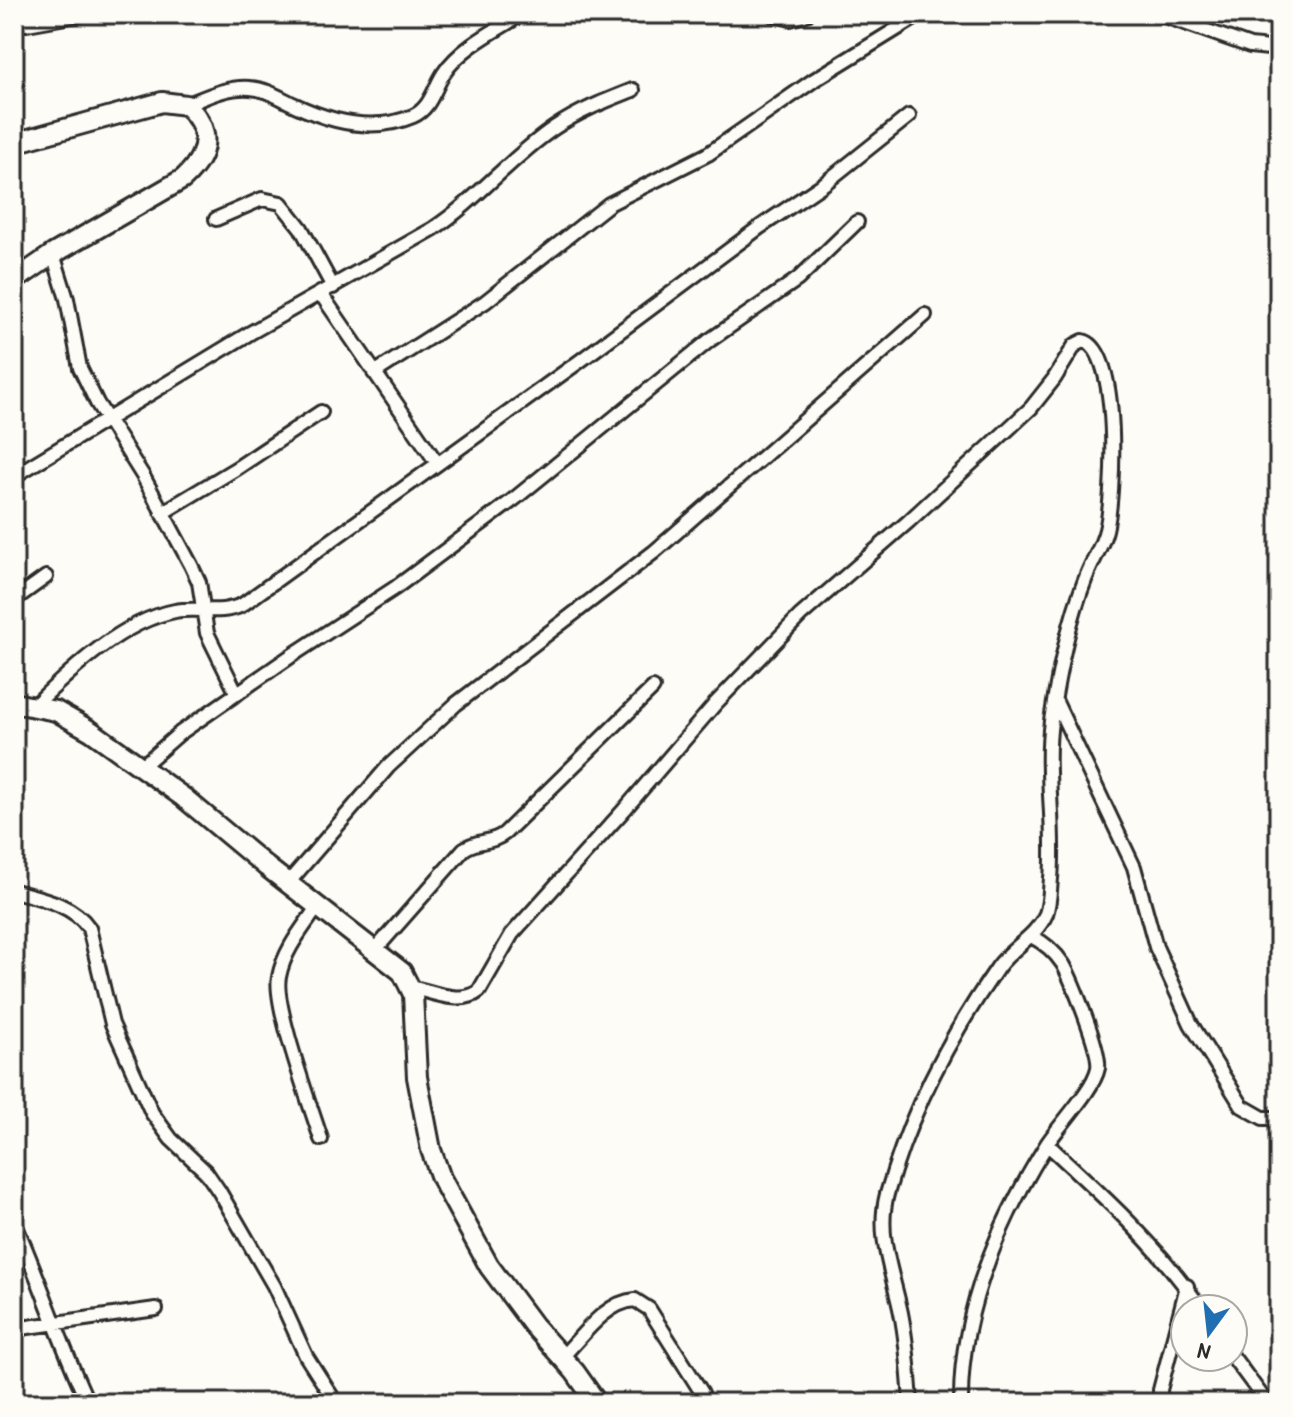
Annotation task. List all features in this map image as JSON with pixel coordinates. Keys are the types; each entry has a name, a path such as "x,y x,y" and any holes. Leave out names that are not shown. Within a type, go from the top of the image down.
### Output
{"street":[{"path":"14,23 27,24 83,14"},
{"path":"14,143 147,105 162,102 186,105 220,92 254,88 340,123 403,120 415,116 428,104 446,70 461,55 522,14"},
{"path":"771,14 791,19 807,14"},
{"path":"374,373 485,302 609,204 708,154 814,80 921,14"},
{"path":"1159,14 1250,46 1279,49"},
{"path":"14,476 457,213 553,129 588,107 633,90"},
{"path":"14,281 53,254 183,179 196,167 202,156 205,134 186,105"},
{"path":"33,707 99,649 152,618 174,611 224,611 242,605 580,361 747,236 825,183 909,116"},
{"path":"216,219 262,199 281,203 301,228 327,290 374,373 437,463"},
{"path":"141,767 180,733 395,588 513,500 710,340 798,279 857,222"},
{"path":"53,254 67,299 80,368 199,582 207,633 237,694"},
{"path":"288,883 388,767 456,704 654,552 925,315"},
{"path":"410,987 462,998 479,991 512,934 716,703 800,616 1031,408 1075,345 1083,341 1094,346 1104,369 1113,437 1112,492 1106,531 1085,580 1066,647 1051,723 1053,861 1047,911 1031,936 999,965 945,1050 925,1087 887,1196 883,1221 885,1249 909,1358 911,1403"},
{"path":"162,513 321,412"},
{"path":"14,600 46,577"},
{"path":"375,950 464,849 476,842 498,839 653,688"},
{"path":"1055,700 1134,867 1156,947 1191,1024 1242,1106 1263,1118 1279,1118"},
{"path":"14,703 67,715 183,797 402,972 410,987 414,1009 417,1077 423,1114 441,1178 489,1266 597,1403"},
{"path":"14,891 61,906 81,918 89,928 112,1024 152,1113 171,1139 206,1172 219,1191 274,1286 306,1356 336,1403"},
{"path":"318,906 289,949 278,982 291,1042 321,1139"},
{"path":"961,1403 966,1340 983,1276 1009,1213 1047,1144 1088,1090 1098,1070 1098,1060 1063,965 1050,948 1031,936"},
{"path":"1047,1144 1113,1206 1191,1293"},
{"path":"14,1222 88,1403"},
{"path":"1161,1403 1164,1375 1187,1286"},
{"path":"562,1357 611,1309 635,1300 649,1309 702,1393"},
{"path":"14,1329 156,1309"},
{"path":"1245,1373 1267,1403"}]}
